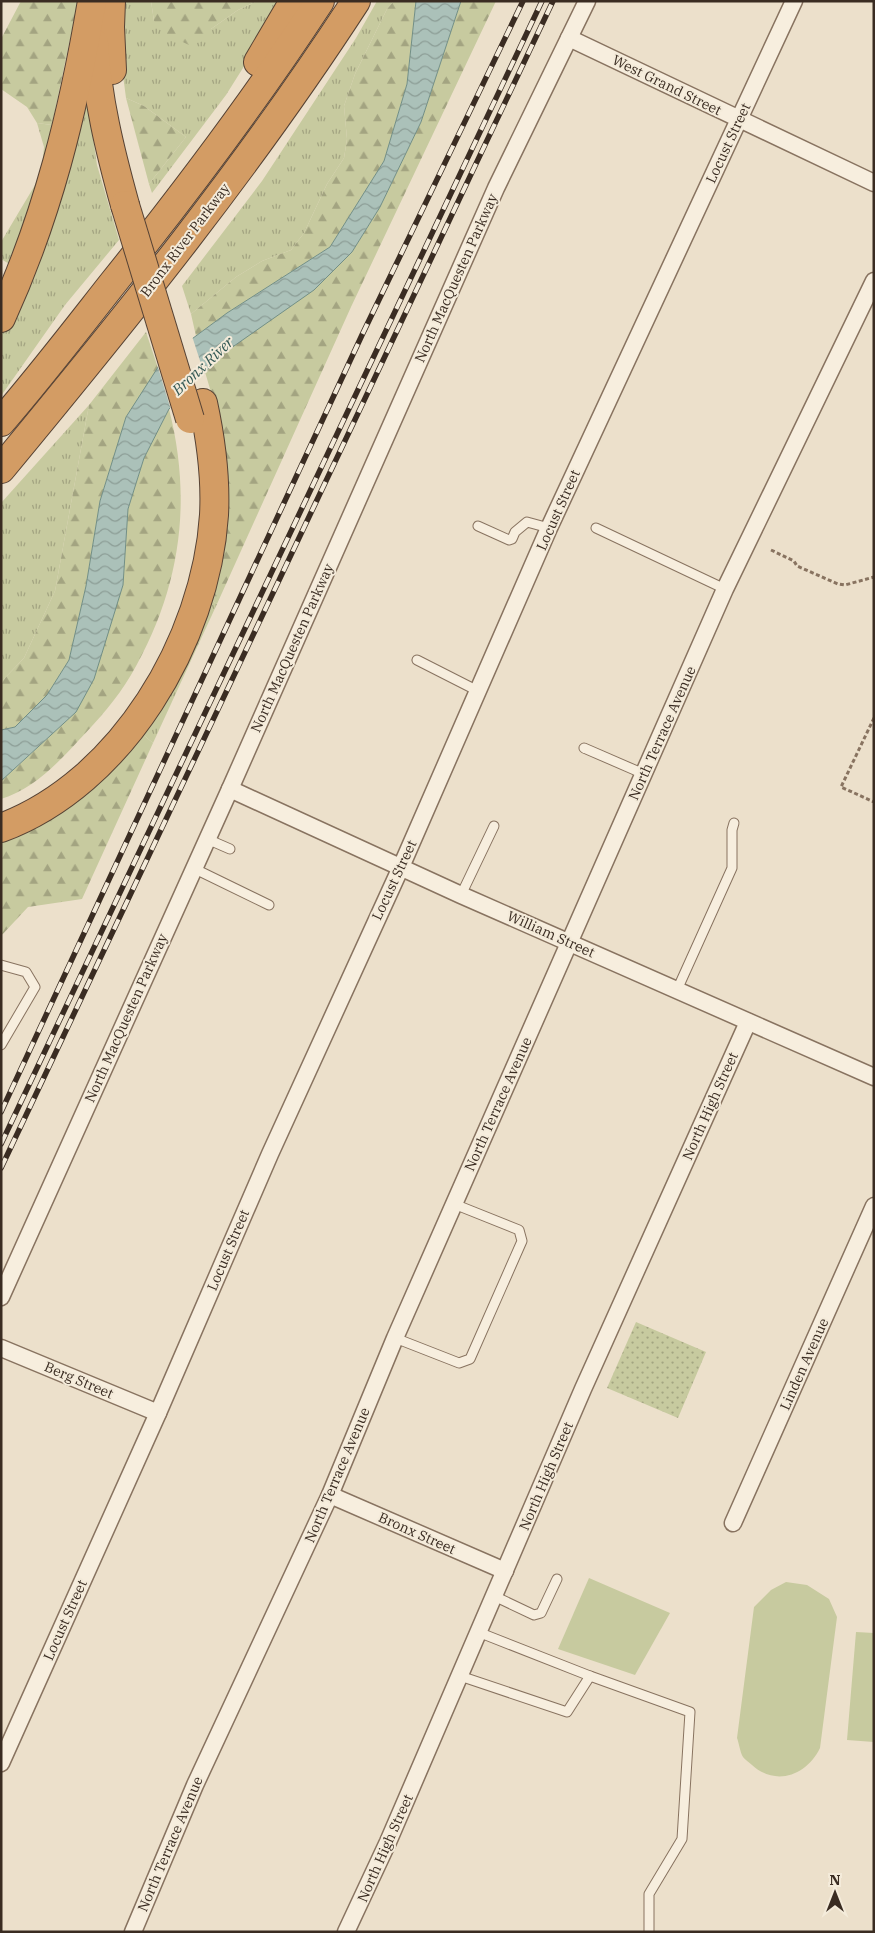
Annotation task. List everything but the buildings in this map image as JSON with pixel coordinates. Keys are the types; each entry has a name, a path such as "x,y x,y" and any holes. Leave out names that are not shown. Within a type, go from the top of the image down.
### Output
{"highway":[{"path":"168,213 294,1"},
{"path":"1,422 168,213 241,116 320,1"},
{"name":"Bronx River Parkway","path":"1,469 95,356 253,150 356,1"},
{"path":"1,828 24,818 50,803 77,783 102,760 127,732 149,702 185,636 199,598 205,574 214,514 213,459 196,411 178,376 131,197 108,140 100,104 95,59 98,2"},
{"path":"1,318 32,245 56,172 98,2"},
{"path":"1,492 95,356"},
{"path":"1,811 43,790 67,772 92,749 116,722 137,693 163,646 182,597 193,547 197,478 196,411"}],"street":[{"name":"North MacQuesten Parkway","path":"1,1297 230,789 496,188 587,1"},
{"name":"Locust Street","path":"1,1763 158,1413 270,1154 401,866 549,528 794,1"},
{"name":"West Grand Street","path":"570,38 874,183"},
{"name":"North Terrace Avenue","path":"133,1932 195,1785 330,1495 395,1338 725,589 874,281"},
{"name":"William Street","path":"230,789 461,895 874,1077"},
{"name":"North High Street","path":"346,1932 388,1842 583,1389 748,1022"},
{"name":"Linden Avenue","path":"733,1523 874,1206"},
{"name":"Berg Street","path":"1,1348 158,1413"},
{"name":"Bronx Street","path":"330,1495 505,1571"}],"lane":[{"path":"478,526 508,540 512,539 515,532 527,522 549,528"},
{"path":"596,528 725,589"},
{"path":"417,660 478,691"},
{"path":"584,748 644,774"},
{"path":"677,990 732,868 732,830 734,823"},
{"path":"461,895 494,826"},
{"path":"207,839 230,848"},
{"path":"193,868 269,904"},
{"path":"1,965 26,972 35,987 1,1045"},
{"path":"395,1338 459,1364 470,1359 514,1260 522,1241 519,1230 454,1204"},
{"path":"494,1596 534,1615 541,1613 557,1579"},
{"path":"478,1632 590,1676 690,1712 682,1838 649,1894 648,1932"},
{"path":"460,1676 567,1712 590,1676"}],"path":[{"path":"771,550 794,561 797,566 838,584 845,585 874,577"},
{"path":"874,718 841,787 874,802"}],"green space":[{"path":"21,1 78,1 52,125 37,123 27,107 1,89 1,39"},
{"path":"119,1 151,1 154,21 211,29 238,10 257,1 285,1 226,95 152,193 149,184 186,137 144,106 126,98 118,37"},
{"path":"151,1 257,1 238,10 211,29 211,39 189,45 168,35 154,21"},
{"path":"377,1 394,1 387,9 355,74 344,106 347,139 344,158 327,184 304,233 291,250 262,261 236,277 191,314 182,286 262,181 356,38"},
{"path":"394,1 416,1 407,84 384,161 330,247 227,313 196,336 191,314 236,277 262,261 291,250 304,233 327,184 344,158 347,139 344,106 355,74 387,9"},
{"path":"461,1 496,1 351,307 217,604 211,600 223,552 229,515 229,486 222,437 205,372 224,353 352,252 380,207 421,122"},
{"path":"87,95 97,165 119,240 65,305 1,396 1,332"},
{"path":"126,98 144,106 186,137 149,184"},
{"path":"37,123 52,125 47,157 11,265 1,259 1,242 35,185 42,167 44,147"},
{"path":"146,332 158,368 126,417 100,501 86,586 69,660 47,695 15,727 1,730 1,682 24,658 55,591 89,405"},
{"path":"89,405 55,591 24,658 1,682 1,503"},
{"path":"169,409 180,478 177,546 171,579 148,643 120,692 71,749 44,775 23,789 1,799 1,767 11,772 76,712 123,585 128,509 144,458"},
{"path":"211,600 217,604 153,743 141,733"},
{"path":"141,733 153,743 82,899 28,907 1,936 1,839"},
{"path":"636,1322 706,1352 678,1418 607,1388"},
{"path":"589,1578 670,1613 635,1675 558,1649"},
{"path":"786,1582 807,1585 829,1599 837,1617 820,1748 807,1765 799,1771 781,1776 761,1772 745,1759 741,1753 737,1738 754,1607 771,1590"},
{"path":"856,1632 874,1633 874,1742 847,1740"}],"water":[{"name":"Bronx River","path":"416,1 461,1 421,122 380,207 352,252 314,290 224,353 169,409 144,458 128,509 123,585 94,679 76,712 1,781 1,730 15,727 47,695 69,660 86,586 100,501 126,417 162,361 227,313 330,247 384,161 407,84"}],"pier":[{"path":"192,336 205,376 171,410 157,364"}],"railway":[{"path":"1,1112 362,335 523,1"},
{"path":"1,1144 542,1"},
{"path":"1,1168 553,1"}]}
